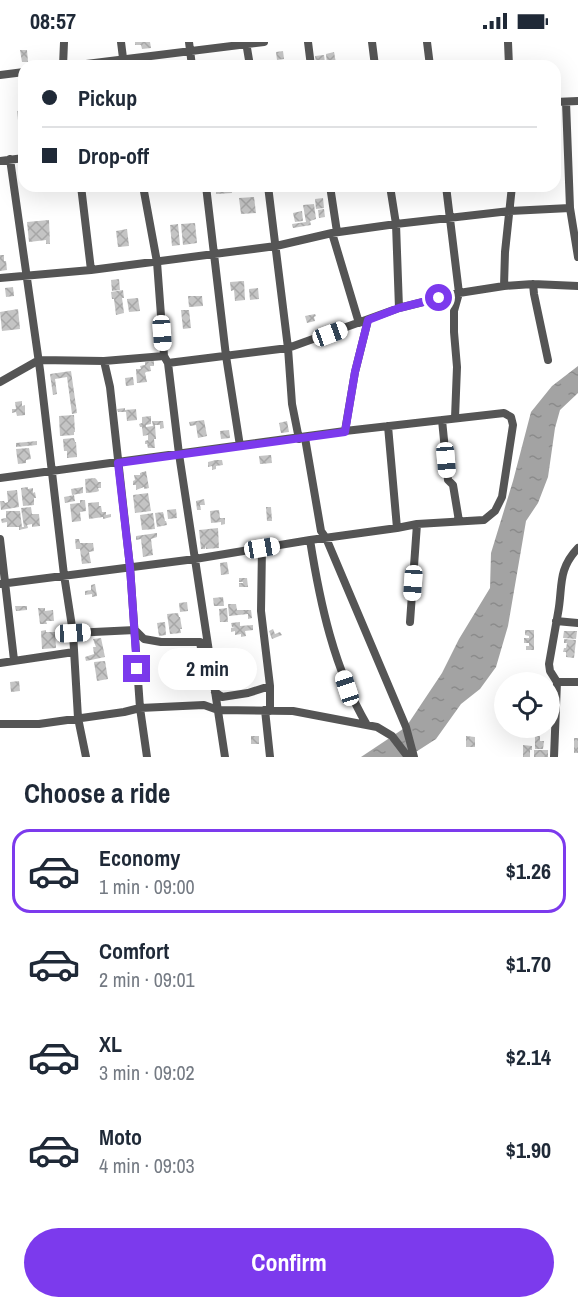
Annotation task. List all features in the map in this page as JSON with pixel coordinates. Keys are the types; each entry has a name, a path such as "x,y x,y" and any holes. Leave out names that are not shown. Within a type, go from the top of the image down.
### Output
{"street":[{"path":"63,60 64,42"},
{"path":"121,42 124,60"},
{"path":"189,42 192,60"},
{"path":"142,60 264,42"},
{"path":"308,42 310,60"},
{"path":"372,42 374,60"},
{"path":"427,42 429,60"},
{"path":"508,42 509,60"},
{"path":"246,43 249,60"},
{"path":"0,75 18,73"},
{"path":"561,102 578,101"},
{"path":"566,102 570,208 578,257"},
{"path":"0,161 18,158"},
{"path":"10,159 39,360 64,576 73,633 78,718 86,757"},
{"path":"82,192 91,270"},
{"path":"144,192 157,262 166,360 225,757"},
{"path":"207,192 226,356 240,446"},
{"path":"269,192 288,348 292,404 302,438 321,531 326,538 406,727 414,757"},
{"path":"331,192 334,233 359,323"},
{"path":"391,192 396,224 399,308"},
{"path":"447,192 459,293 454,311 457,368 455,418"},
{"path":"504,286 512,192"},
{"path":"0,278 91,270 276,246 334,233 396,224 570,208"},
{"path":"533,284 548,360"},
{"path":"0,382 39,360 166,360 226,356 288,348 399,308 459,293 533,284 578,286"},
{"path":"345,432 355,372 368,320"},
{"path":"104,361 110,387 130,567 140,708 147,757"},
{"path":"0,478 455,418 504,413 511,417 513,425 502,497 495,512 484,520 417,524 195,558 3,583"},
{"path":"442,420 448,480 453,485 459,521"},
{"path":"388,426 398,528"},
{"path":"410,622 417,524"},
{"path":"0,539 3,583 15,660"},
{"path":"310,540 318,592 328,627 347,688 367,725"},
{"path":"262,548 261,611 270,686 268,710 270,757"},
{"path":"551,672 549,664 559,613 562,574 578,548"},
{"path":"556,621 578,623"},
{"path":"73,633 135,630 144,639 161,642 200,642 203,661 215,692 222,697 248,693 270,686"},
{"path":"0,663 74,652"},
{"path":"560,682 578,682"},
{"path":"0,724 39,724 140,708 204,705 218,710 293,711 377,727 392,736 408,757"},
{"path":"554,757 555,738"}],"water":[{"path":"578,366 578,393 560,410 548,477 538,503 526,521 508,626 496,667 480,689 461,704 436,739 408,757 361,757 406,727 442,673 459,639 490,588 491,553 531,412 552,386"}],"building":[{"path":"135,42 150,42 151,48 142,49 141,45 135,45"},
{"path":"20,50 27,50 28,60 22,60"},
{"path":"283,51 284,59 277,60 276,52"},
{"path":"334,52 335,60 327,60 326,54"},
{"path":"324,55 325,60 316,60 315,56"},
{"path":"216,192 232,193 216,194"},
{"path":"254,197 256,213 241,214 239,198"},
{"path":"323,198 324,208 316,209 315,199"},
{"path":"314,204 316,219 310,221 311,225 293,228 292,224 306,222 303,205"},
{"path":"324,209 325,217 319,218 318,210"},
{"path":"302,211 303,221 295,222 293,213"},
{"path":"49,220 50,244 46,244 46,240 29,242 27,222"},
{"path":"195,223 197,243 183,245 181,224"},
{"path":"178,224 180,245 172,246 170,225"},
{"path":"127,229 129,246 118,247 116,231"},
{"path":"0,255 4,255 7,270 0,271"},
{"path":"119,279 120,290 112,291 111,280"},
{"path":"244,281 245,300 235,301 234,290 231,291 230,282"},
{"path":"13,287 14,296 6,297 5,288"},
{"path":"258,288 259,299 250,300 249,289"},
{"path":"123,290 124,313 116,315 111,292"},
{"path":"188,296 202,296 203,306 189,307"},
{"path":"138,298 140,311 129,312 127,299"},
{"path":"18,309 20,329 2,331 0,312"},
{"path":"181,310 189,310 191,328 183,329"},
{"path":"315,314 315,321 307,323 305,316"},
{"path":"154,361 154,366 150,366 151,371 145,373 147,382 137,383 136,369 141,369 140,366 145,365 145,362"},
{"path":"71,371 77,413 72,414 67,377 55,379 57,394 53,395 50,374"},
{"path":"133,377 134,385 126,386 125,378"},
{"path":"22,401 22,406 25,405 25,415 17,416 16,412 12,413 12,409 16,409 15,402"},
{"path":"125,408 125,410 136,409 137,420 127,421 126,412 118,412 117,409"},
{"path":"74,415 74,435 60,436 59,416"},
{"path":"151,416 151,424 146,427 153,426 152,421 163,421 164,428 160,429 160,425 155,425 155,448 148,448 145,444 148,435 143,436 142,427 139,424 142,423 142,417"},
{"path":"204,420 207,436 198,438 196,425 190,426 189,422"},
{"path":"287,421 289,432 281,433 279,423"},
{"path":"229,430 230,438 221,439 220,431"},
{"path":"74,438 77,457 67,458 63,439"},
{"path":"37,441 37,445 16,447 16,443"},
{"path":"29,448 31,459 26,460 26,463 18,464 16,449"},
{"path":"271,455 272,463 260,464 259,456"},
{"path":"222,460 223,465 216,466 216,469 212,470 212,466 208,467 208,462"},
{"path":"146,471 149,488 136,490 136,485 133,485 134,475 140,475"},
{"path":"95,478 101,482 101,488 98,488 99,491 96,492 86,493 85,479"},
{"path":"28,487 28,489 33,488 36,498 34,498 34,505 23,506 21,488"},
{"path":"83,487 83,493 72,495 71,489"},
{"path":"17,490 19,507 1,510 0,501 8,502 7,491"},
{"path":"148,493 151,511 135,513 133,495"},
{"path":"74,495 75,501 65,503 64,497"},
{"path":"204,499 205,505 200,505 201,510 197,510 196,501"},
{"path":"80,500 85,500 86,511 80,512 81,521 72,522 70,504 80,503"},
{"path":"99,502 102,512 106,512 106,515 111,514 111,517 89,519 88,503"},
{"path":"31,507 32,514 39,514 40,526 32,527 32,524 27,525 28,528 19,530 19,527 7,527 7,522 2,523 1,519 6,518 6,511 20,511 22,527 24,527 21,508"},
{"path":"266,507 271,507 272,521 267,521"},
{"path":"176,509 177,518 168,519 167,510"},
{"path":"219,510 220,518 225,518 225,524 211,523 210,511"},
{"path":"163,512 167,525 157,527 155,513"},
{"path":"153,513 155,529 142,530 140,515"},
{"path":"218,528 219,548 206,549 205,545 205,549 201,549 199,530"},
{"path":"157,533 157,537 151,539 153,555 143,557 141,539 136,540 136,536"},
{"path":"75,539 79,539 80,543 93,543 94,551 89,552 91,563 82,564 80,549 76,549"},
{"path":"227,562 229,574 221,575 220,563"},
{"path":"239,578 247,578 248,587 239,587 239,583 243,582 239,582"},
{"path":"95,584 97,596 85,595 85,591 91,590 91,585"},
{"path":"223,597 224,606 214,606 213,598"},
{"path":"187,602 188,611 180,612 179,603"},
{"path":"228,604 236,604 237,610 251,610 252,618 248,619 248,614 229,616"},
{"path":"15,606 27,606 27,610 16,611"},
{"path":"38,608 45,608 45,611 53,610 54,621 40,624"},
{"path":"227,608 228,622 220,622 219,609"},
{"path":"178,613 181,633 170,634 167,614"},
{"path":"165,622 166,635 159,636 157,623"},
{"path":"240,622 240,626 253,625 253,630 245,631 246,636 235,635 235,631 231,632 231,628 235,627 232,627 231,623"},
{"path":"273,629 275,634 280,632 282,635 272,639 269,631"},
{"path":"46,630 46,632 55,632 56,648 42,649 41,631"},
{"path":"525,630 534,630 534,650 526,650 529,643 524,643 524,638 529,638 529,636 525,635"},
{"path":"564,631 577,631 576,639 563,638"},
{"path":"101,638 105,657 86,661 85,657 94,654 93,647 96,647 93,639"},
{"path":"564,639 576,640 574,658 566,657 566,652 563,652 567,643 564,643"},
{"path":"105,661 108,679 97,681 94,662"},
{"path":"131,671 132,677 122,679 121,673"},
{"path":"19,681 20,691 11,692 10,682"},
{"path":"251,736 259,736 259,744 251,744"},
{"path":"466,736 475,737 475,747 466,747"},
{"path":"535,738 540,738 540,741 544,741 543,749 535,749"},
{"path":"574,738 578,738 578,753 574,753"},
{"path":"523,745 532,746 530,757 523,757"},
{"path":"534,750 548,750 548,757 534,757"}],"route":[{"path":"137,669 130,567 118,463 345,432 355,372 368,320 399,308 439,298"}]}
